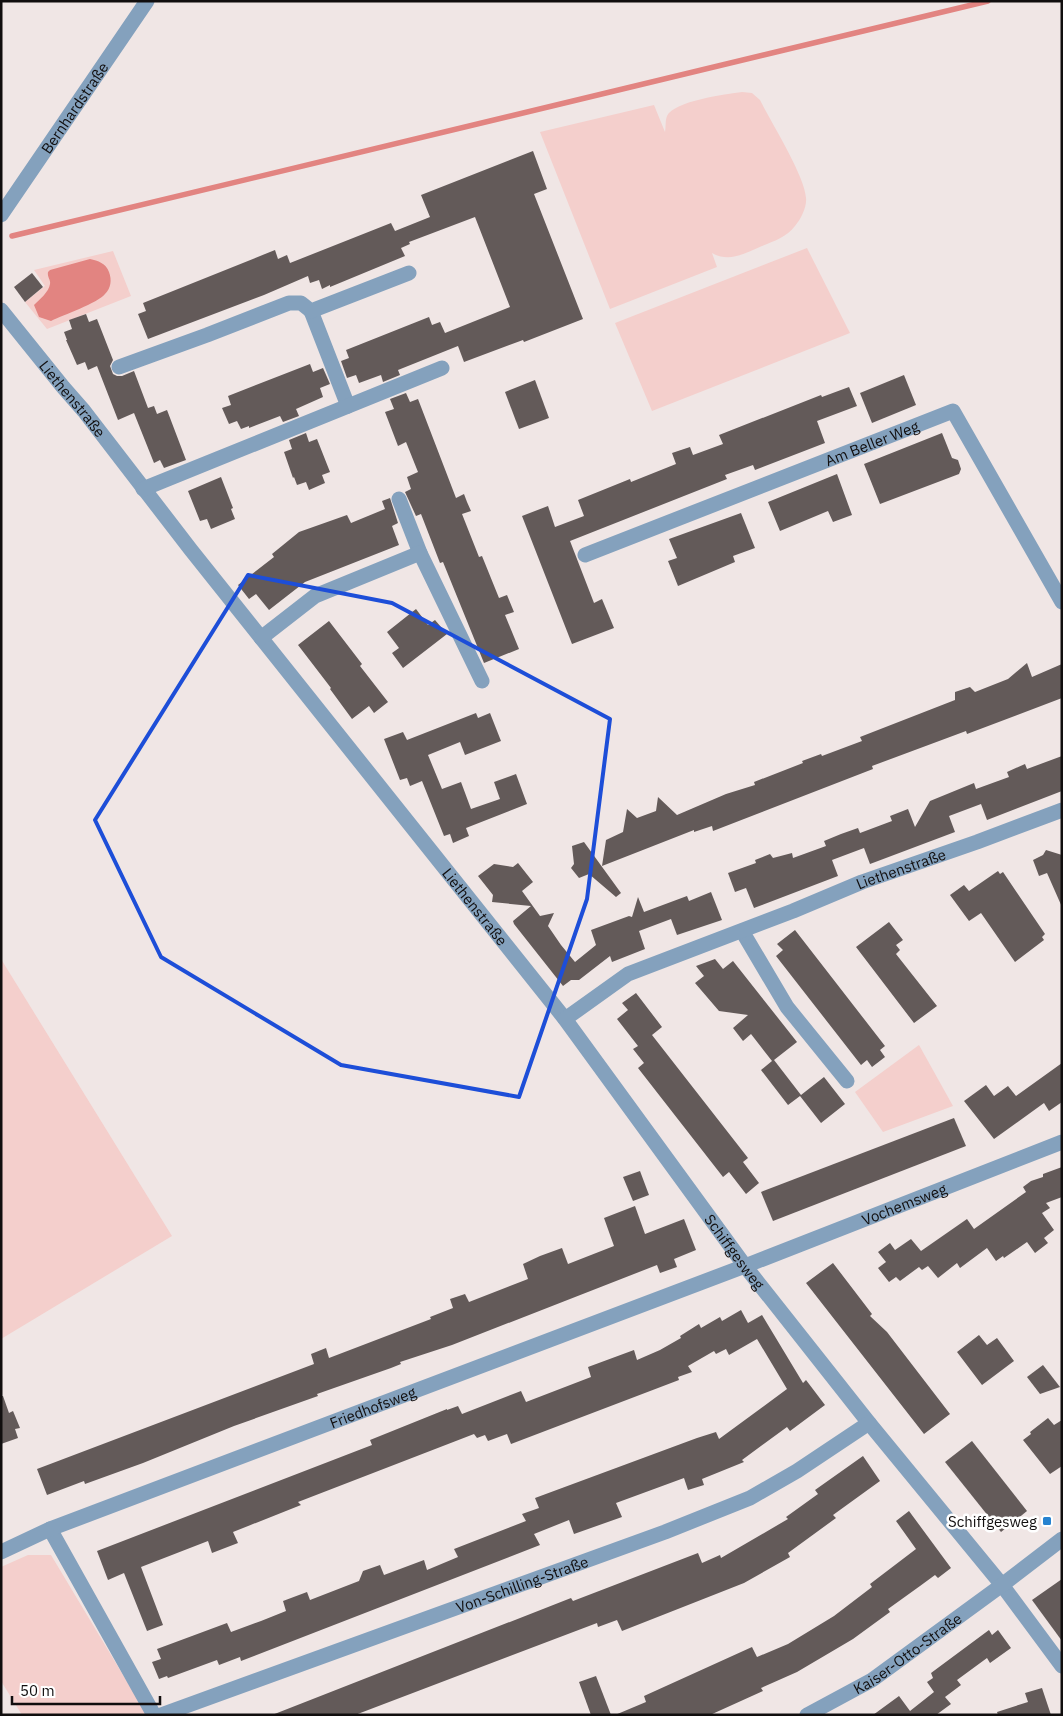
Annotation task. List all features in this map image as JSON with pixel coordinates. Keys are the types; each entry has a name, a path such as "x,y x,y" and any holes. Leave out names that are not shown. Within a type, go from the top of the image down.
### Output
{"street":[{"name":"Bernhardstraße","path":"1,215 147,1"},
{"path":"311,311 409,273"},
{"path":"119,367 290,303 301,303 311,311 348,406"},
{"name":"Liethenstraße","path":"1,310 84,411 143,489 565,1019 628,974 742,931 862,882 978,842 1062,810"},
{"path":"143,489 442,368"},
{"name":"Am Beller Weg","path":"585,555 953,411 1062,602"},
{"path":"399,499 420,553 482,681"},
{"path":"261,638 315,596 420,553"},
{"path":"742,931 787,1006 846,1081"},
{"name":"Schiffgesweg","path":"565,1019 745,1266 869,1423 1002,1586 1062,1666"},
{"name":"Vochemsweg","path":"745,1266 1062,1142"},
{"name":"Friedhofsweg","path":"1,1552 50,1529 745,1266"},
{"name":"Von-Schilling-Straße","path":"162,1715 665,1532 750,1498 797,1471 869,1423"},
{"path":"50,1529 154,1715"},
{"name":"Kaiser-Otto-Straße","path":"807,1715 872,1680 1002,1586 1062,1538"}],"highlighted area":[{"path":"248,575 392,603 610,719 587,899 519,1097 341,1065 161,957 95,820"}],"shaded area":[{"path":"742,92 752,93 760,100 800,176 806,202 805,209 799,220 792,230 776,240 737,256 725,257 712,253 717,267 610,309 540,132 654,105 665,132 667,116 679,106 701,99"},
{"path":"807,248 850,333 652,411 615,323"},
{"path":"113,251 131,296 47,329 25,302 45,286 34,270"},
{"path":"90,259 104,264 108,269 110,284 105,294 88,305 51,321 39,317 34,305 48,290 50,283 48,272"},
{"path":"1,959 172,1236 1,1339"},
{"path":"919,1045 953,1106 883,1132 855,1092"},
{"path":"28,1555 51,1555 147,1715 22,1715 1,1681 1,1567"}],"building":[{"path":"533,151 547,189 534,194 583,319 524,342 523,340 464,362 458,346 398,370 400,375 383,382 381,375 359,383 356,375 347,378 341,361 349,358 346,350 429,317 432,325 440,322 445,333 510,307 475,217 409,242 410,244 401,248 405,256 330,287 330,285 322,289 319,280 310,283 308,276 264,295 148,339 138,314 146,311 143,303 275,250 278,259 287,255 290,263 391,223 395,231 430,217 421,195"},
{"path":"32,273 43,287 25,302 14,287"},
{"path":"86,314 89,322 97,319 113,360 110,366 113,374 122,376 134,371 148,408 154,406 157,414 167,410 186,460 164,468 160,460 154,463 134,413 118,420 97,366 88,370 85,362 77,365 64,332 72,329 69,320"},
{"path":"310,364 313,372 323,368 330,384 320,388 323,397 296,409 299,416 283,422 280,416 249,428 249,426 241,429 237,421 229,424 222,408 231,405 228,396"},
{"path":"904,375 916,405 872,423 860,393"},
{"path":"535,380 549,418 519,429 505,392"},
{"path":"849,387 857,406 817,421 825,443 755,470 753,465 725,475 727,479 570,541 594,603 602,599 614,628 572,644 522,516 548,506 555,527 584,516 578,500 630,479 631,482 676,464 672,453 690,447 693,455 723,444 719,435 821,395 822,397"},
{"path":"406,393 410,402 418,399 456,498 464,494 471,511 462,514 479,557 482,556 499,598 507,595 514,612 505,615 519,649 484,663 443,562 440,563 421,514 416,516 405,492 411,489 407,477 418,472 406,442 398,446 385,412 394,409 390,399"},
{"path":"306,433 309,442 317,439 330,472 322,475 325,483 309,490 306,482 297,485 284,452 292,449 289,440"},
{"path":"942,433 952,458 958,460 961,469 959,474 880,504 864,464"},
{"path":"837,474 852,515 833,522 828,511 780,531 768,502"},
{"path":"221,477 233,508 231,509 235,519 211,529 207,519 200,521 188,491"},
{"path":"390,498 398,523 392,526 399,545 305,582 269,610 256,594 249,599 238,585 274,557 272,554 299,532 347,515 351,523 385,509 382,501"},
{"path":"741,513 755,548 733,556 735,562 678,586 668,561 677,558 669,539"},
{"path":"416,609 428,625 435,620 447,634 403,668 392,653 399,648 387,632"},
{"path":"329,621 388,702 374,713 369,706 352,719 298,645"},
{"path":"1027,663 1032,677 1062,664 1062,698 967,734 966,731 872,766 873,769 713,831 712,826 694,832 694,830 602,866 606,840 623,832 627,809 637,818 656,811 658,797 677,815 726,794 755,785 754,782 803,763 802,761 821,754 822,756 862,741 860,737 955,700 955,692 970,687 975,692 1008,679"},
{"path":"476,713 478,718 490,713 501,741 465,755 460,742 428,755 442,789 461,782 471,809 500,799 494,782 516,774 527,804 466,828 469,836 453,843 450,834 444,836 422,781 410,786 407,778 400,780 384,739 403,732 407,740"},
{"path":"1062,756 1062,791 987,820 981,804 949,816 955,832 870,864 864,848 832,860 838,876 754,908 746,888 735,892 728,873 756,863 755,860 770,854 773,858 792,853 793,858 826,846 824,841 841,834 858,828 860,833 892,821 890,816 908,809 915,827 930,801 974,783 976,789 1009,777 1007,772 1025,764 1027,769"},
{"path":"584,842 621,893 616,897 589,874 579,878 571,868 574,864 572,846"},
{"path":"1046,850 1062,855 1062,907 1047,873 1039,876 1033,860 1043,855"},
{"path":"518,863 533,882 522,891 540,916 554,913 548,926 575,962 596,945 591,930 629,916 632,917 638,897 644,912 687,896 689,901 711,892 722,920 677,935 671,919 639,931 645,949 612,962 610,956 579,980 571,980 563,986 514,924 513,921 531,906 492,902 493,895 478,876 494,864 513,867"},
{"path":"998,871 1000,874 1003,872 1045,934 1042,937 1044,940 1015,962 981,913 969,921 950,895 964,885 969,891"},
{"path":"889,922 903,940 896,945 900,950 896,954 937,1006 914,1023 856,947"},
{"path":"795,930 885,1046 880,1050 885,1057 872,1067 867,1060 861,1065 776,956 783,950 777,944"},
{"path":"715,959 723,969 733,961 797,1042 774,1060 801,1095 824,1077 845,1104 821,1123 800,1096 788,1105 761,1070 772,1061 751,1034 743,1041 733,1028 748,1015 719,1011 695,983 704,976 696,966"},
{"path":"636,993 662,1027 652,1035 748,1158 743,1162 759,1183 746,1194 729,1172 723,1177 638,1068 644,1063 633,1049 638,1046 617,1019 628,1010 622,1003"},
{"path":"1062,1063 1062,1102 1049,1111 1044,1103 994,1139 964,1101 986,1085 994,1096 1008,1086 1016,1096"},
{"path":"954,1118 966,1146 773,1221 761,1192"},
{"path":"1062,1167 1062,1197 1046,1203 1050,1208 1042,1213 1054,1230 1044,1238 1048,1243 1035,1253 1027,1242 1004,1258 1003,1256 996,1261 987,1248 960,1268 957,1263 938,1278 928,1266 922,1270 919,1267 900,1281 896,1277 889,1282 878,1268 886,1262 878,1252 890,1243 895,1250 911,1239 921,1251 967,1219 974,1229 1026,1192 1023,1187 1031,1181"},
{"path":"640,1171 649,1195 633,1201 623,1177"},
{"path":"635,1206 645,1234 684,1219 696,1250 674,1259 677,1267 660,1273 657,1265 452,1345 400,1362 401,1364 391,1368 317,1394 318,1396 234,1426 143,1463 85,1484 84,1481 47,1495 37,1469 314,1364 311,1354 326,1348 329,1358 431,1319 430,1317 453,1308 450,1299 465,1294 469,1302 528,1279 523,1264 540,1256 562,1248 568,1264 614,1246 604,1218"},
{"path":"833,1263 872,1314 870,1316 887,1332 950,1414 924,1434 806,1283"},
{"path":"741,1310 748,1323 762,1315 803,1383 806,1380 825,1405 790,1431 787,1427 742,1460 744,1462 702,1479 704,1485 688,1490 684,1478 616,1503 622,1517 574,1534 569,1520 534,1534 540,1545 241,1661 240,1657 219,1665 217,1660 168,1678 167,1676 159,1679 152,1662 161,1659 157,1649 227,1623 231,1632 261,1621 286,1611 283,1601 307,1592 310,1600 359,1581 363,1571 380,1565 384,1575 424,1560 427,1570 458,1557 454,1549 526,1521 522,1514 539,1508 535,1498 697,1438 716,1432 719,1439 787,1389 757,1339 729,1355 726,1349 716,1354 714,1351 688,1366 692,1372 678,1377 679,1380 511,1444 507,1434 488,1441 485,1435 477,1438 474,1434 298,1502 301,1505 233,1532 238,1543 212,1553 208,1541 141,1567 163,1625 147,1631 124,1573 108,1580 97,1551 372,1445 370,1440 447,1409 458,1406 462,1414 521,1391 526,1402 591,1377 588,1367 634,1350 637,1360 681,1338 680,1336 699,1324 701,1328 720,1317 722,1321"},
{"path":"979,1335 987,1345 997,1338 1014,1361 982,1385 957,1352"},
{"path":"1043,1365 1060,1387 1040,1394 1027,1377"},
{"path":"1,1396 3,1396 9,1413 13,1411 20,1428 15,1429 18,1438 1,1444"},
{"path":"1048,1418 1054,1425 1062,1420 1062,1466 1050,1474 1023,1440"},
{"path":"972,1441 1027,1511 1001,1532 945,1462"},
{"path":"863,1456 880,1481 833,1515 836,1518 788,1553 790,1557 744,1583 622,1631 617,1620 598,1627 597,1623 355,1715 272,1715 571,1598 573,1601 698,1553 702,1563 720,1555 721,1558 788,1519 786,1517 818,1494 815,1490"},
{"path":"909,1511 951,1568 938,1578 935,1575 888,1609 890,1612 853,1639 797,1672 761,1688 763,1691 710,1715 615,1715 646,1702 644,1696 752,1647 757,1657 788,1644 834,1616 872,1587 870,1584 916,1549 896,1521"},
{"path":"1062,1579 1062,1641 1032,1600"},
{"path":"989,1630 992,1635 998,1630 1011,1648 990,1663 987,1658 957,1680 961,1685 945,1697 951,1704 936,1715 873,1715 899,1696 910,1711 934,1692 927,1682 933,1678 931,1673"},
{"path":"596,1676 611,1715 591,1715 579,1682"},
{"path":"1042,1688 1051,1715 998,1715 997,1712 1028,1702 1025,1693"}],"waterway":[{"path":"12,236 988,1"}],"place":[{"name":"Schiffgesweg","path":"1047,1521"}]}
